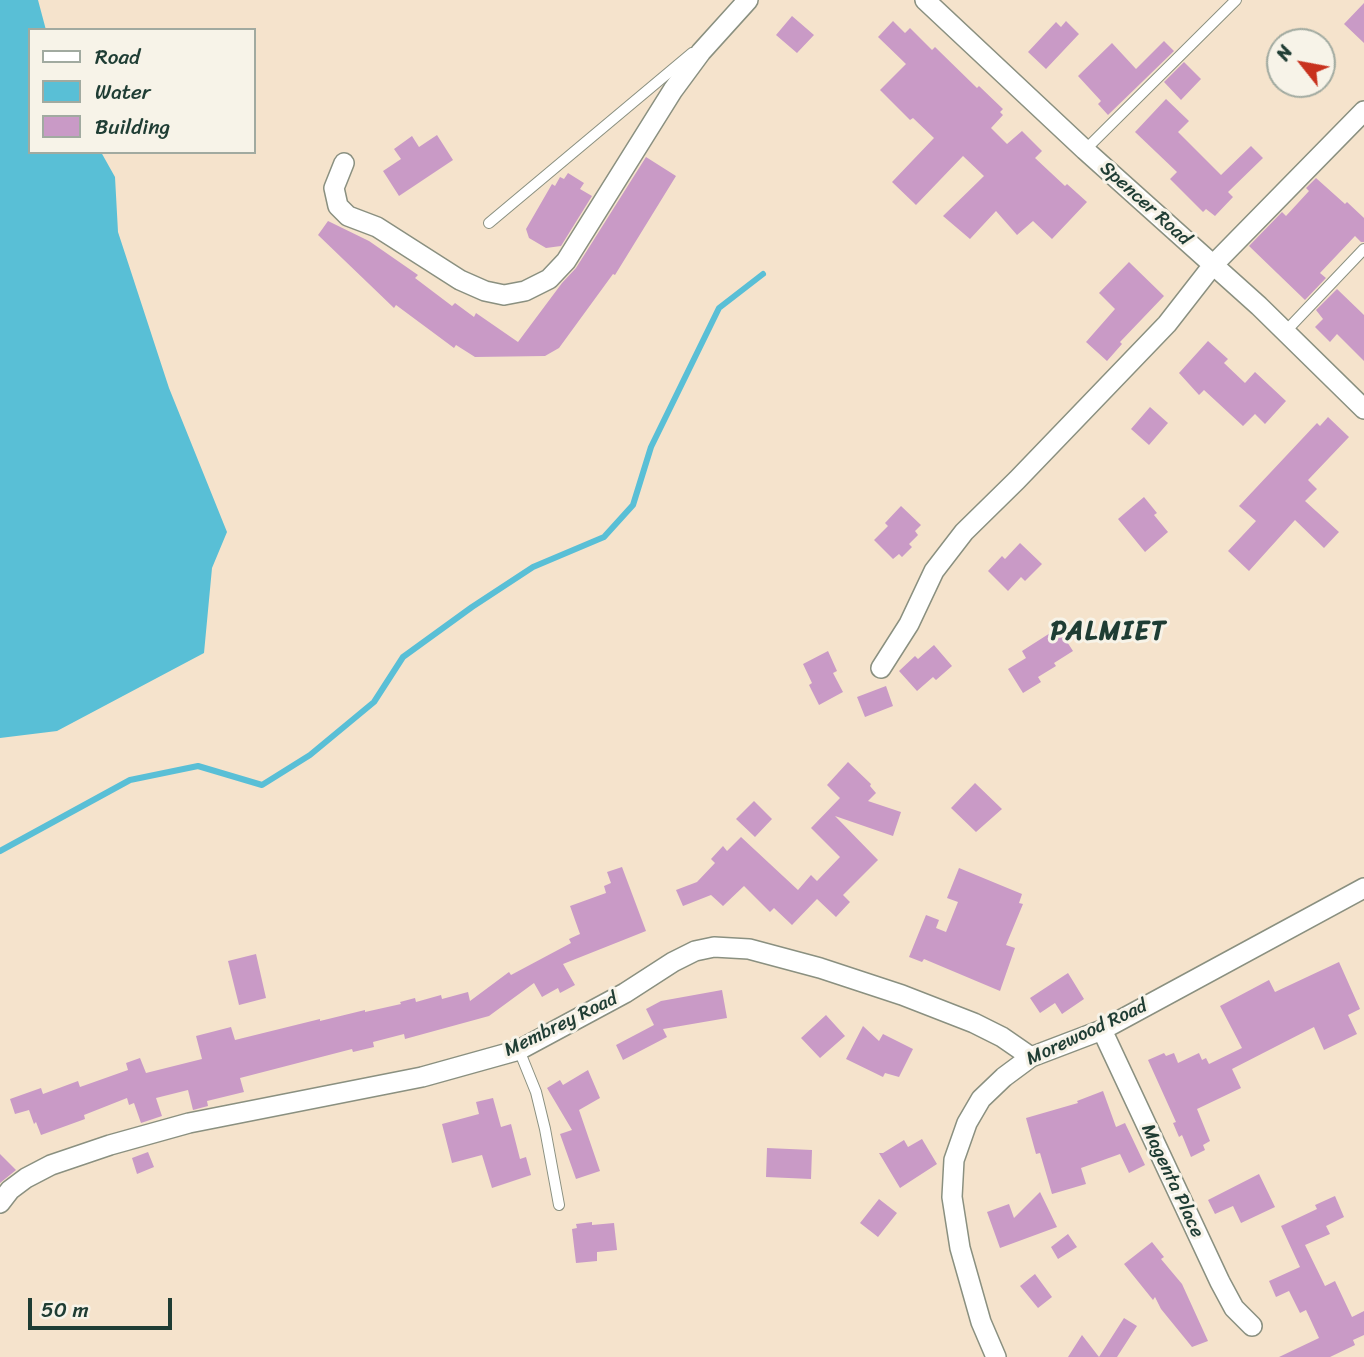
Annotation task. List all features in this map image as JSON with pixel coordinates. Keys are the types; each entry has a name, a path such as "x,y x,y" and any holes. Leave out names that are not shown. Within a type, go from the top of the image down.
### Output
{"street":[{"path":"344,163 334,188 338,206 348,216 395,237 460,280 485,291 504,295 525,291 549,278 566,261 673,90 725,24 748,0"},
{"name":"Spencer Road","path":"925,0 1285,332 1364,409"},
{"path":"881,667 909,624 933,571 947,551 1167,324 1213,265 1364,111"},
{"name":"Morewood Road","path":"996,1357 981,1322 960,1248 952,1197 954,1160 967,1123 981,1099 1031,1057 1102,1030 1364,888"},
{"name":"Membrey Road","path":"0,1203 10,1190 26,1178 110,1145 189,1123 422,1077 519,1050 582,1018 684,956 713,947 732,947 820,968 946,1011 1002,1037 1031,1057"},
{"name":"Magenta Place","path":"1102,1030 1220,1282 1234,1308 1252,1326"}],"lane":[{"path":"1085,150 1236,0"},
{"path":"489,223 725,24"},
{"path":"1285,332 1364,249"},
{"path":"519,1050 536,1092 559,1205"}],"water":[{"path":"0,0 38,0 45,28 28,28 28,154 102,154 115,177 118,232 169,388 227,532 212,568 204,653 57,731 0,738"}],"building":[{"path":"1364,3 1364,43 1344,24"},
{"path":"792,16 814,35 797,53 776,35"},
{"path":"893,21 905,33 910,28 932,50 935,47 1003,109 1000,112 1003,115 991,128 1007,144 1022,131 1042,151 1035,158 1087,202 1052,239 1033,221 1017,235 996,211 970,239 943,216 984,176 963,156 916,205 892,182 934,138 913,118 910,120 880,90 906,64 878,37"},
{"path":"1066,21 1079,34 1046,69 1028,52 1056,22 1061,27"},
{"path":"1164,41 1174,51 1108,115 1098,104 1101,101 1078,76 1112,43 1136,69"},
{"path":"1184,62 1201,79 1181,100 1164,82"},
{"path":"1166,99 1189,121 1178,132 1221,175 1251,146 1263,158 1228,192 1233,197 1215,216 1206,209 1203,212 1170,179 1177,172 1135,132"},
{"path":"437,135 453,160 399,196 383,171 401,159 394,149 412,136 419,147"},
{"path":"646,157 676,176 615,275 613,274 559,348 545,356 475,357 456,345 454,348 396,305 394,308 318,235 328,221 369,241 418,275 415,278 452,306 455,303 474,317 476,313 518,342 576,268"},
{"path":"568,173 584,183 580,189 592,196 561,246 546,248 529,238 526,229 552,184 555,186 560,177 564,179"},
{"path":"1316,178 1364,218 1364,242 1355,236 1320,273 1326,278 1305,300 1249,246 1282,212 1286,216 1309,191 1306,188"},
{"path":"1129,262 1164,296 1120,342 1122,344 1107,361 1086,342 1115,309 1099,293"},
{"path":"1337,289 1364,315 1364,361 1337,334 1330,342 1315,327 1323,319 1316,310"},
{"path":"1208,341 1228,359 1224,363 1245,383 1255,372 1286,401 1265,424 1255,414 1243,426 1204,390 1199,395 1179,373"},
{"path":"1150,407 1168,423 1149,445 1131,429"},
{"path":"1328,417 1349,437 1308,480 1317,489 1305,501 1339,532 1324,548 1295,520 1249,571 1228,551 1256,521 1239,506 1317,423 1320,426"},
{"path":"1144,497 1168,532 1145,552 1118,519"},
{"path":"901,506 921,525 915,531 918,535 909,544 912,547 902,557 899,554 893,559 874,540 888,526 885,523"},
{"path":"1020,543 1042,564 1025,581 1021,577 1008,591 988,571 1002,556 1005,559"},
{"path":"1058,628 1073,651 1038,677 1041,682 1023,693 1008,669 1026,658 1022,651"},
{"path":"934,645 952,666 917,691 899,671 915,656 918,659"},
{"path":"828,651 837,671 833,673 843,692 819,705 803,664"},
{"path":"886,686 893,706 865,717 857,697"},
{"path":"848,762 871,784 876,793 868,801 901,812 893,836 835,816 878,860 843,895 850,902 836,917 817,899 792,925 774,908 770,912 744,886 723,906 711,895 683,906 676,890 697,882 715,863 711,859 723,846 727,851 741,837 798,890 811,875 817,881 840,857 811,828 840,798 827,785"},
{"path":"975,783 1002,809 976,832 951,808"},
{"path":"754,801 772,819 755,837 736,819"},
{"path":"622,867 646,931 563,964 575,985 560,993 558,988 542,997 534,983 489,1016 405,1039 404,1034 373,1042 374,1047 353,1052 352,1049 240,1078 244,1092 207,1101 208,1106 193,1110 188,1090 156,1098 162,1116 141,1123 134,1103 129,1105 127,1098 84,1115 85,1119 41,1135 29,1110 15,1114 10,1099 41,1088 43,1094 78,1081 80,1087 128,1070 126,1063 140,1058 146,1073 202,1059 196,1036 231,1027 235,1040 320,1019 401,1004 400,1002 415,998 416,1002 441,995 442,999 468,992 470,1001 509,972 511,975 571,943 569,939 580,934 570,906 606,893 604,886 611,883 607,872"},
{"path":"959,868 1022,894 1019,903 1023,904 1006,945 1015,948 1000,991 924,959 922,962 909,957 926,915 939,920 936,928 946,932 958,902 947,898"},
{"path":"256,954 266,998 239,1005 228,961"},
{"path":"1339,962 1360,1009 1348,1015 1357,1034 1324,1050 1314,1027 1232,1069 1241,1088 1197,1109 1210,1141 1203,1145 1205,1150 1191,1157 1182,1135 1179,1137 1173,1123 1176,1122 1148,1060 1164,1053 1166,1056 1174,1053 1178,1063 1199,1053 1202,1060 1206,1058 1209,1064 1242,1048 1220,1006 1269,980 1275,992"},
{"path":"1068,973 1084,999 1062,1014 1055,1003 1040,1013 1030,998"},
{"path":"722,990 727,1018 663,1029 667,1037 623,1060 616,1045 654,1025 646,1009 661,1001"},
{"path":"826,1015 845,1036 820,1058 801,1038"},
{"path":"863,1026 879,1041 883,1034 913,1049 899,1077 885,1073 883,1077 846,1059"},
{"path":"588,1070 600,1098 579,1110 600,1171 576,1179 560,1134 572,1130 547,1088 560,1080 563,1085"},
{"path":"1103,1091 1116,1127 1125,1123 1145,1165 1129,1173 1120,1154 1081,1168 1086,1184 1052,1194 1040,1153 1036,1154 1026,1118 1078,1103 1077,1101"},
{"path":"493,1098 501,1127 511,1124 520,1159 526,1157 531,1175 492,1188 482,1155 452,1163 442,1124 479,1114 476,1102"},
{"path":"922,1139 937,1164 900,1188 879,1153 904,1140 908,1147"},
{"path":"767,1148 812,1150 811,1179 766,1177"},
{"path":"148,1152 154,1167 137,1174 132,1158"},
{"path":"0,1154 16,1170 0,1183"},
{"path":"1259,1174 1275,1207 1241,1223 1233,1206 1215,1214 1208,1200"},
{"path":"1040,1192 1057,1227 1000,1248 987,1212 1009,1204 1014,1218"},
{"path":"1335,1196 1344,1217 1326,1226 1330,1234 1305,1245 1325,1286 1335,1281 1352,1317 1364,1311 1364,1335 1353,1340 1355,1345 1330,1357 1279,1357 1319,1338 1306,1310 1300,1313 1289,1291 1276,1297 1269,1281 1300,1267 1281,1226 1317,1209 1315,1205"},
{"path":"879,1199 897,1213 878,1237 860,1223"},
{"path":"592,1222 592,1225 614,1223 617,1250 597,1252 597,1261 576,1263 572,1229 577,1228 576,1224"},
{"path":"1068,1234 1077,1247 1058,1259 1051,1247"},
{"path":"1152,1242 1164,1257 1161,1259 1182,1284 1208,1341 1192,1347 1161,1309 1155,1297 1153,1300 1124,1264"},
{"path":"1035,1274 1052,1297 1038,1308 1020,1286"},
{"path":"1124,1318 1137,1326 1117,1357 1099,1357"},
{"path":"1082,1335 1099,1357 1068,1357"}],"waterway":[{"path":"0,851 130,780 198,766 262,785 310,755 374,702 403,657 533,567 604,537 633,505 651,447 719,308 763,274"}],"district":[{"name":"PALMIET","path":"1109,632"}]}
